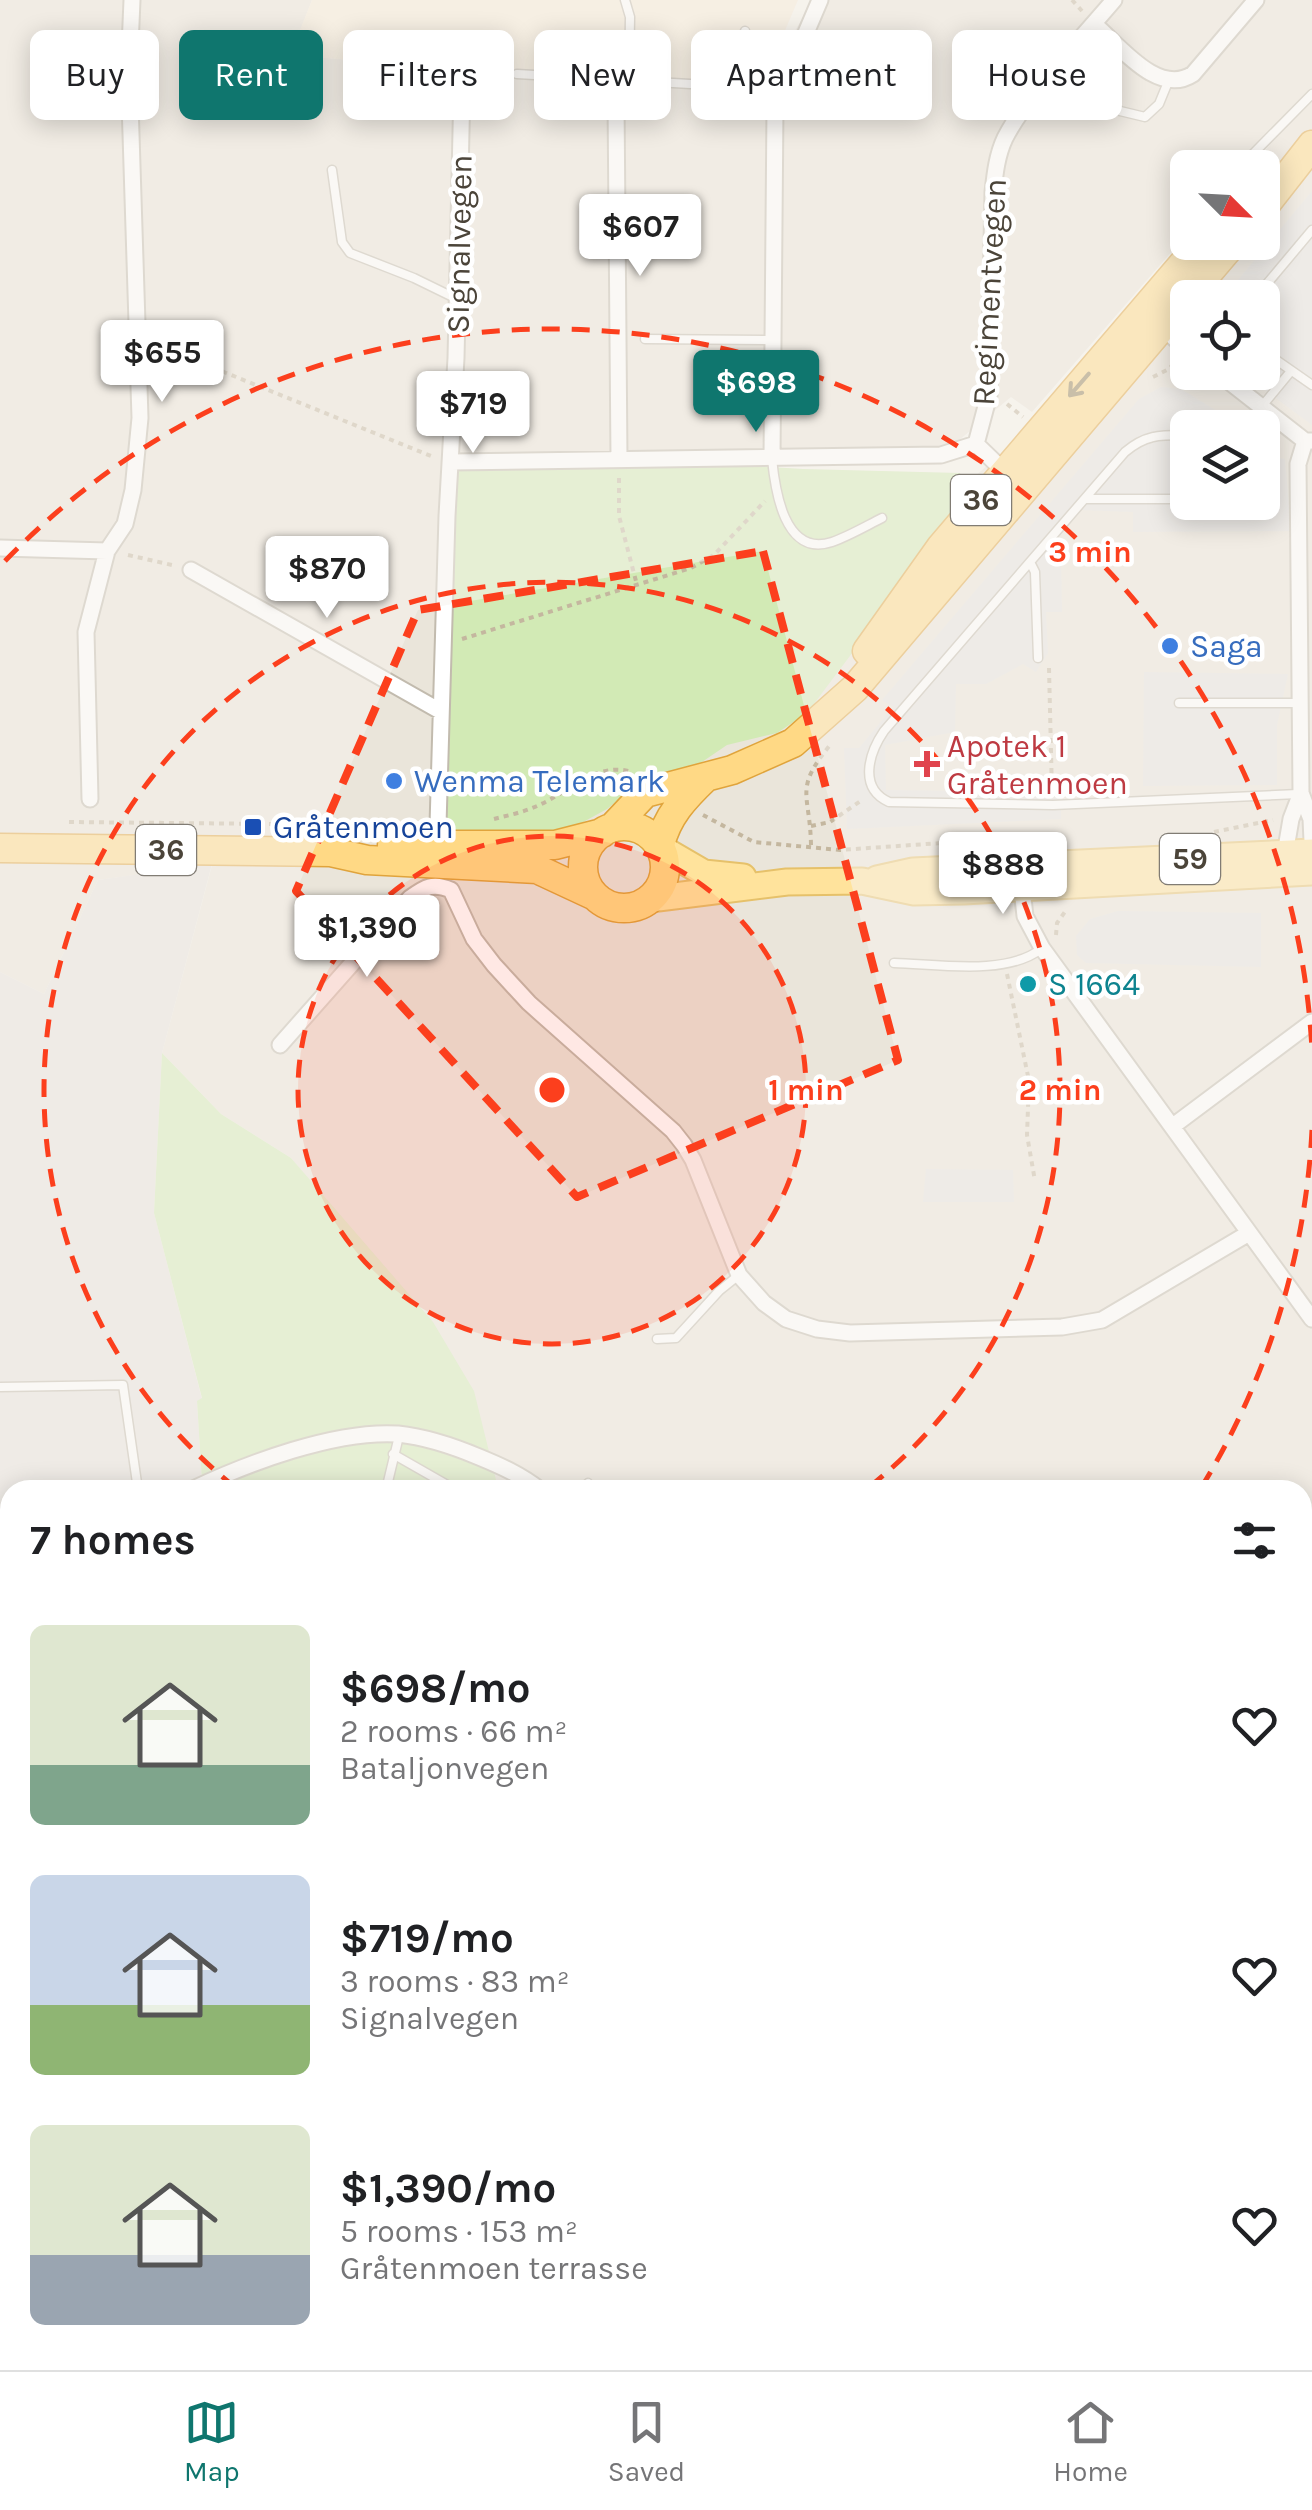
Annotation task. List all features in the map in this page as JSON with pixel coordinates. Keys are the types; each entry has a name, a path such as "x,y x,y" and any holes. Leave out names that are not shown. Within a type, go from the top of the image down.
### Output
{"highway":[{"path":"1280,162 1312,134"},
{"path":"1280,185 1312,145"},
{"name":"36","path":"1152,319 1190,260"},
{"name":"36","path":"595,896 584,874 587,851 646,793 706,778 770,755 814,726 855,688 1015,481 1152,319 1215,260"},
{"name":"36","path":"0,848 331,852 366,860 538,868 616,908 628,908 650,900 664,878 665,858 660,846 665,824 684,798 706,778"},
{"path":"607,830 636,828 660,846"},
{"name":"36","path":"331,852 364,845 554,845 607,830"}],"main road":[{"name":"59","path":"660,846 704,873 787,882 862,882 913,871 1020,877 1304,861"},
{"name":"59","path":"650,900 787,882"}],"street":[{"path":"807,30 820,0"},
{"name":"Regimentvegen","path":"976,444 989,395 996,160 1006,136 1028,104 1114,0"},
{"path":"1094,24 1152,74 1168,82 1181,82 1193,74 1256,0"},
{"path":"90,798 86,632 107,551 125,524 133,490 140,418 128,1"},
{"name":"Signalvegen","path":"438,825 461,120"},
{"path":"616,120 619,458"},
{"path":"772,458 775,120"},
{"path":"1152,319 1170,334"},
{"path":"1241,390 1308,441 1298,464 1300,794 1291,819 1304,861"},
{"path":"450,462 941,455 976,444 1015,481"},
{"path":"0,548 107,551"},
{"path":"191,570 440,711"},
{"path":"1300,794 1310,818 1312,840"},
{"path":"1020,877 1026,916 1042,948 1312,1318"},
{"path":"280,1046 410,898 424,887 438,884 450,890 474,939 530,1003 673,1131 693,1160 739,1275 764,1304 786,1319 817,1329 850,1333 1062,1327 1102,1320 1248,1234"},
{"path":"1173,1126 1312,1022"},
{"path":"215,1480 336,1440 370,1434 399,1434 436,1441 503,1467 524,1480"}],"lane":[{"path":"626,0 630,30"},
{"path":"516,74 534,75"},
{"path":"1122,112 1145,117 1159,104 1168,82"},
{"path":"1257,150 1312,94"},
{"path":"332,170 342,242 350,253 457,299"},
{"path":"1270,280 1312,230"},
{"path":"645,338 773,340"},
{"path":"1280,364 1312,385"},
{"path":"1259,410 1290,371"},
{"path":"1170,434 1140,439 1124,452 874,746 869,765 874,791 889,802 1053,805 1300,794"},
{"path":"772,458 781,513 793,530 814,544 829,544 882,518"},
{"path":"1085,499 1170,499"},
{"path":"1030,562 1035,572 1038,658"},
{"path":"1179,702 1300,695"},
{"path":"894,963 1005,965 1028,959 1042,948"},
{"path":"657,1339 676,1338 739,1275"},
{"path":"0,1386 123,1385 137,1480"},
{"path":"388,1480 399,1434"},
{"path":"394,1454 439,1480"}],"path":[{"path":"139,350 177,353 450,462"},
{"path":"989,395 1003,400 1034,426"},
{"path":"619,458 620,516 637,585"},
{"path":"442,644 489,633 703,562 775,490"},
{"path":"107,551 191,570"},
{"path":"1038,658 1048,668 1053,805"},
{"path":"486,822 537,807 597,772 627,770 640,775"},
{"path":"811,826 830,822 874,791"},
{"path":"692,808 736,835 782,846 840,850 1028,837 1067,839"},
{"path":"1212,832 1278,820"},
{"path":"54,822 380,825"},
{"path":"1062,974 1057,923 1068,907"},
{"path":"1005,965 1028,1081 1027,1135 1034,1182"}],"highlighted area":[{"path":"763,551 898,1060 577,1197 296,891 418,610"}],"shaded area":[{"path":"0,0 312,0 301,30 179,30 179,120 323,120 323,58 343,59 343,120 514,120 514,74 534,75 534,120 671,120 671,87 691,88 691,120 932,120 932,30 795,30 813,0 1312,0 1312,92 1261,150 1170,150 1170,254 1032,412 1011,397 941,455 619,458 955,494 1015,441 1172,260 1280,260 1280,150 1266,150 1312,96 1312,1480 493,1480 350,1230 291,1158 221,1114 162,1053 212,865 98,880 44,994 0,972"},
{"path":"312,0 798,0 785,30 691,30 691,88 671,87 671,30 534,30 534,75 514,74 514,30 343,30 343,59 323,58 323,30 300,30"},
{"path":"1312,191 1312,425 1265,390 1280,390 1280,280 1238,280 1255,260 1280,260 1280,229"},
{"path":"1161,387 1170,388 1183,390 1215,410 1170,410 1170,520 1280,520 1280,458 1285,459 1291,531 1133,532 1133,512 1081,510 1047,552 1061,553 1062,612 1046,612 1048,653 1036,672 1023,664 986,684 956,684 955,732 885,745 886,790 966,791 966,774 1061,775 1061,819 847,829 844,748 859,748 893,707 882,700 1139,399"},
{"path":"1144,672 1288,674 1277,725 1277,785 1143,786"},
{"path":"212,864 162,1053 154,1213 202,1399 197,1402 202,1480 0,1480 0,972 44,994 98,880"},
{"path":"1118,911 1261,913 1261,967 1086,963 1077,955 1076,936 1090,919"},
{"path":"926,1169 1013,1170 1014,1202 923,1202"}],"green space":[{"path":"619,458 960,473 968,499 807,713 777,733 727,745 699,764 631,789 607,809 565,832 476,837 438,825 450,462"},
{"path":"162,1053 221,1114 291,1158 433,1322 474,1391 496,1480 202,1480 197,1401 202,1398 154,1213"}],"place":[{"name":"Saga","path":"1170,646"},
{"name":"Apotek 1 Gråtenmoen","path":"927,764"},
{"name":"Wenma Telemark","path":"394,781"},
{"name":"Gråtenmoen","path":"253,827"},
{"name":"S 1664","path":"1028,984"}]}
